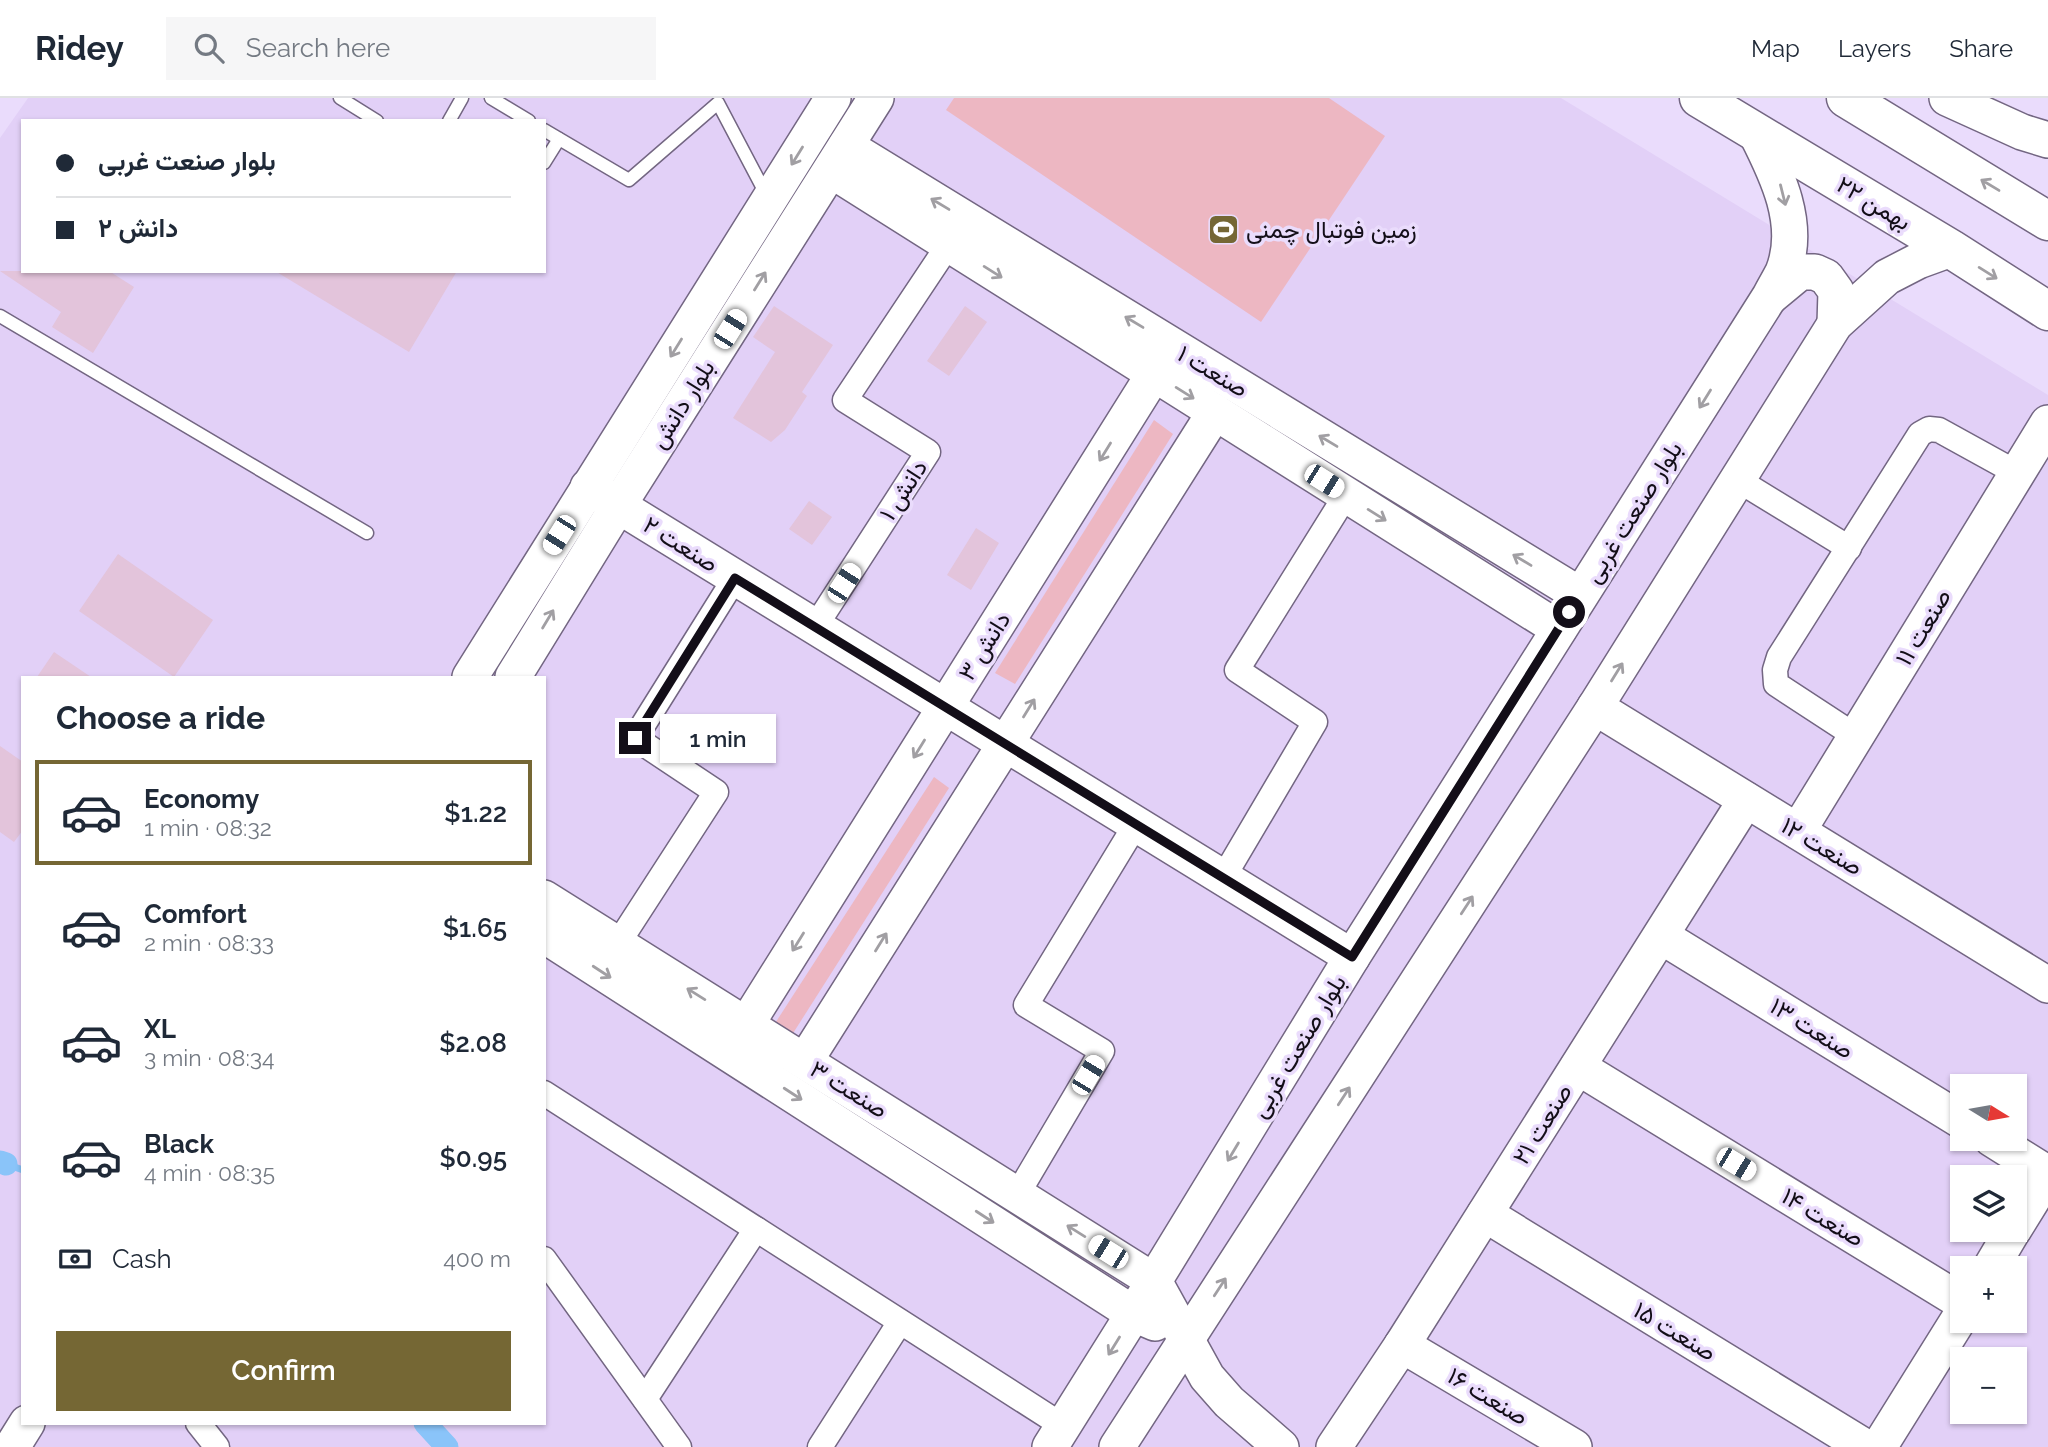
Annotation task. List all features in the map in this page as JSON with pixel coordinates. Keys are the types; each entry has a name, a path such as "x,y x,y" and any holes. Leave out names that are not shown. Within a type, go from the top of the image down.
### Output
{"highway":[{"name":"۲۲ بهمن","path":"1699,98 1951,249 2048,311"},
{"path":"1846,98 2048,221"}],"street":[{"name":"بلوار دانش","path":"471,676 833,98"},
{"name":"بلوار دانش","path":"514,676 876,98"},
{"path":"1947,98 2022,132 2048,140"},
{"name":"بلوار صنعت غربی","path":"1056,1437 1352,957 1784,270 1790,225 1777,173 1756,133"},
{"name":"صنعت ۱","path":"838,158 949,244 1559,629"},
{"name":"صنعت ۱","path":"838,158 1580,595"},
{"path":"769,200 799,219"},
{"name":"دانش ۱","path":"816,627 928,452 845,400 949,244"},
{"path":"1117,1447 1595,707 1835,324 1887,277 1918,261 1951,249"},
{"path":"1770,296 1800,272 1815,272 1826,276 1836,291 1835,324"},
{"name":"دانش ۳","path":"746,1025 1154,373"},
{"path":"805,1061 1215,412"},
{"name":"صنعت ۱۱","path":"1798,831 2048,423"},
{"path":"1857,737 1776,684 1775,670 1779,657 1920,434 1929,429 1939,430 2017,473"},
{"path":"1738,480 1849,548"},
{"name":"صنعت ۲","path":"589,487 1352,957"},
{"path":"1223,878 1315,723 1237,670 1346,495"},
{"path":"617,945 716,792 635,738 735,578"},
{"name":"صنعت ۱۲","path":"1595,707 2048,985"},
{"name":"صنعت ۲۱","path":"1334,1447 1402,1345 1746,800"},
{"path":"1017,1195 1102,1051 1026,1005 1136,824"},
{"name":"صنعت ۳","path":"546,899 1154,1281"},
{"name":"صنعت ۳","path":"546,936 1134,1314 1186,1338"},
{"name":"صنعت ۱۳","path":"1661,936 1950,1114"},
{"name":"صنعت ۱۴","path":"1577,1067 1950,1294"},
{"path":"546,1094 900,1322 1056,1437"},
{"path":"2013,1152 2048,1174 2027,1209"},
{"name":"صنعت ۱۵","path":"1485,1214 1866,1447"},
{"path":"645,1399 756,1229"},
{"path":"546,1262 679,1447"},
{"path":"1154,1281 1207,1377 1281,1447"},
{"path":"820,1447 900,1322"},
{"path":"1880,1447 1950,1333"},
{"name":"صنعت ۱۶","path":"1402,1345 1574,1447"},
{"path":"12,1447 26,1425"},
{"path":"200,1425 216,1447"}],"lane":[{"path":"340,98 374,119"},
{"path":"450,119 462,98"},
{"path":"491,98 526,119"},
{"path":"546,131 629,180 718,103 769,200"},
{"path":"546,160 559,139"},
{"path":"0,316 367,533"}],"shaded area":[{"path":"28,98 1561,98 2048,395 2048,1447 0,1447 0,138"},
{"name":"زمین فوتبال چمنی","path":"954,98 1329,98 1385,136 1261,322 946,110"},
{"path":"1154,420 1173,434 1015,684 995,673"},
{"path":"934,777 949,788 790,1038 772,1028"}],"building":[{"path":"0,271 112,273 134,287 93,353 52,327 61,312"},
{"path":"278,273 456,273 409,352"},
{"path":"774,306 833,345 802,392 807,396 785,430 771,442 733,418 775,352 753,337"},
{"path":"965,306 987,322 949,376 927,361"},
{"path":"809,501 832,517 812,545 789,529"},
{"path":"976,528 999,543 971,590 947,575"},
{"path":"118,554 213,620 173,676 79,611"},
{"path":"54,652 90,676 38,676"},
{"path":"0,746 21,761 21,833 14,842 0,832"}],"waterway":[{"path":"0,1162 6,1164"},
{"path":"6,1164 21,1169"},
{"path":"427,1425 447,1447"}],"place":[{"name":"زمین فوتبال چمنی","path":"1223,229"}],"route":[{"path":"635,738 735,578 1352,957 1569,612"}]}
